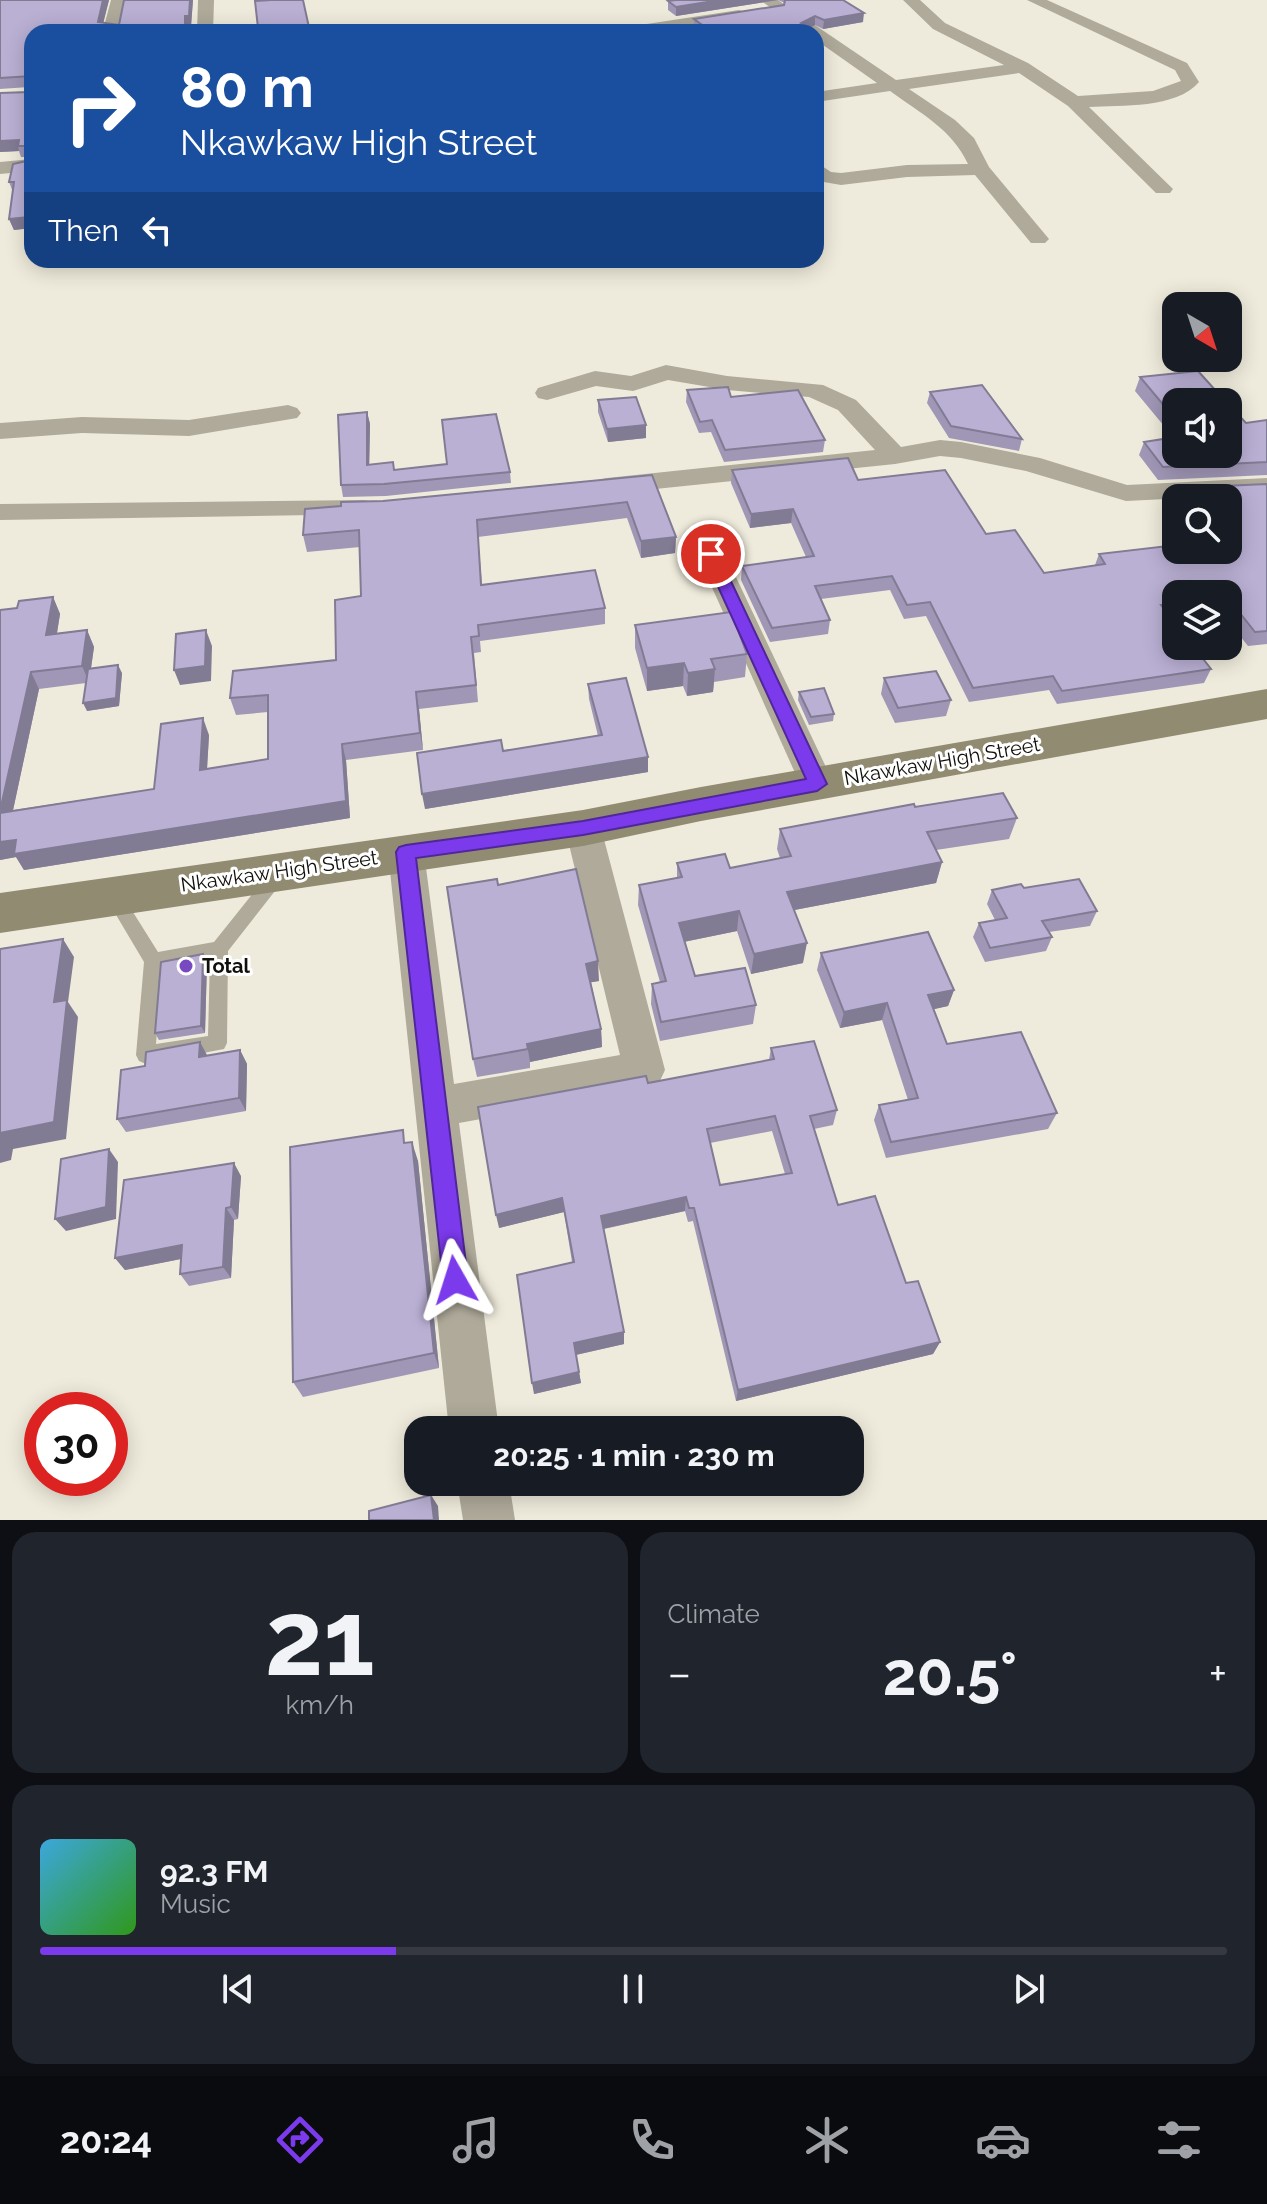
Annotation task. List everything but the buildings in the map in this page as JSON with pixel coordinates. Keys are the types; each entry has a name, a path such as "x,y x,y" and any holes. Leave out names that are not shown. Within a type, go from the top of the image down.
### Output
{"main road":[{"name":"Nkawkaw High Street","path":"0,913 583,828 1267,704"}],"street":[{"path":"113,24 119,0"},
{"path":"205,24 206,0"},
{"path":"911,0 939,26 1022,67 1074,102 1163,189"},
{"path":"1035,0 1181,67 1190,82 1185,88 1156,95 1074,102"},
{"path":"690,24 773,4 803,24"},
{"path":"647,9 664,24"},
{"path":"824,38 949,124 967,142 980,169 1038,239"},
{"path":"824,96 1022,67"},
{"path":"0,168 24,166"},
{"path":"824,176 841,179 907,171 980,169"},
{"path":"547,393 595,378 633,384 666,372 738,384 814,390 847,405 895,456"},
{"path":"0,431 82,425 189,428 288,413"},
{"path":"588,488 895,456 940,448 1031,464 1126,493 1267,486"},
{"path":"0,512 386,507"},
{"path":"711,554 817,784"},
{"path":"436,1107 644,1070 583,828"},
{"path":"406,852 472,1416"},
{"path":"485,1496 489,1520"}],"lane":[{"path":"113,896 153,961 146,1055 217,1043 219,949 279,873"},
{"path":"153,961 219,949"}],"place":[{"name":"Total","path":"186,966"}],"route":[{"path":"455,1280 406,852 583,828 817,784 711,554"}]}
